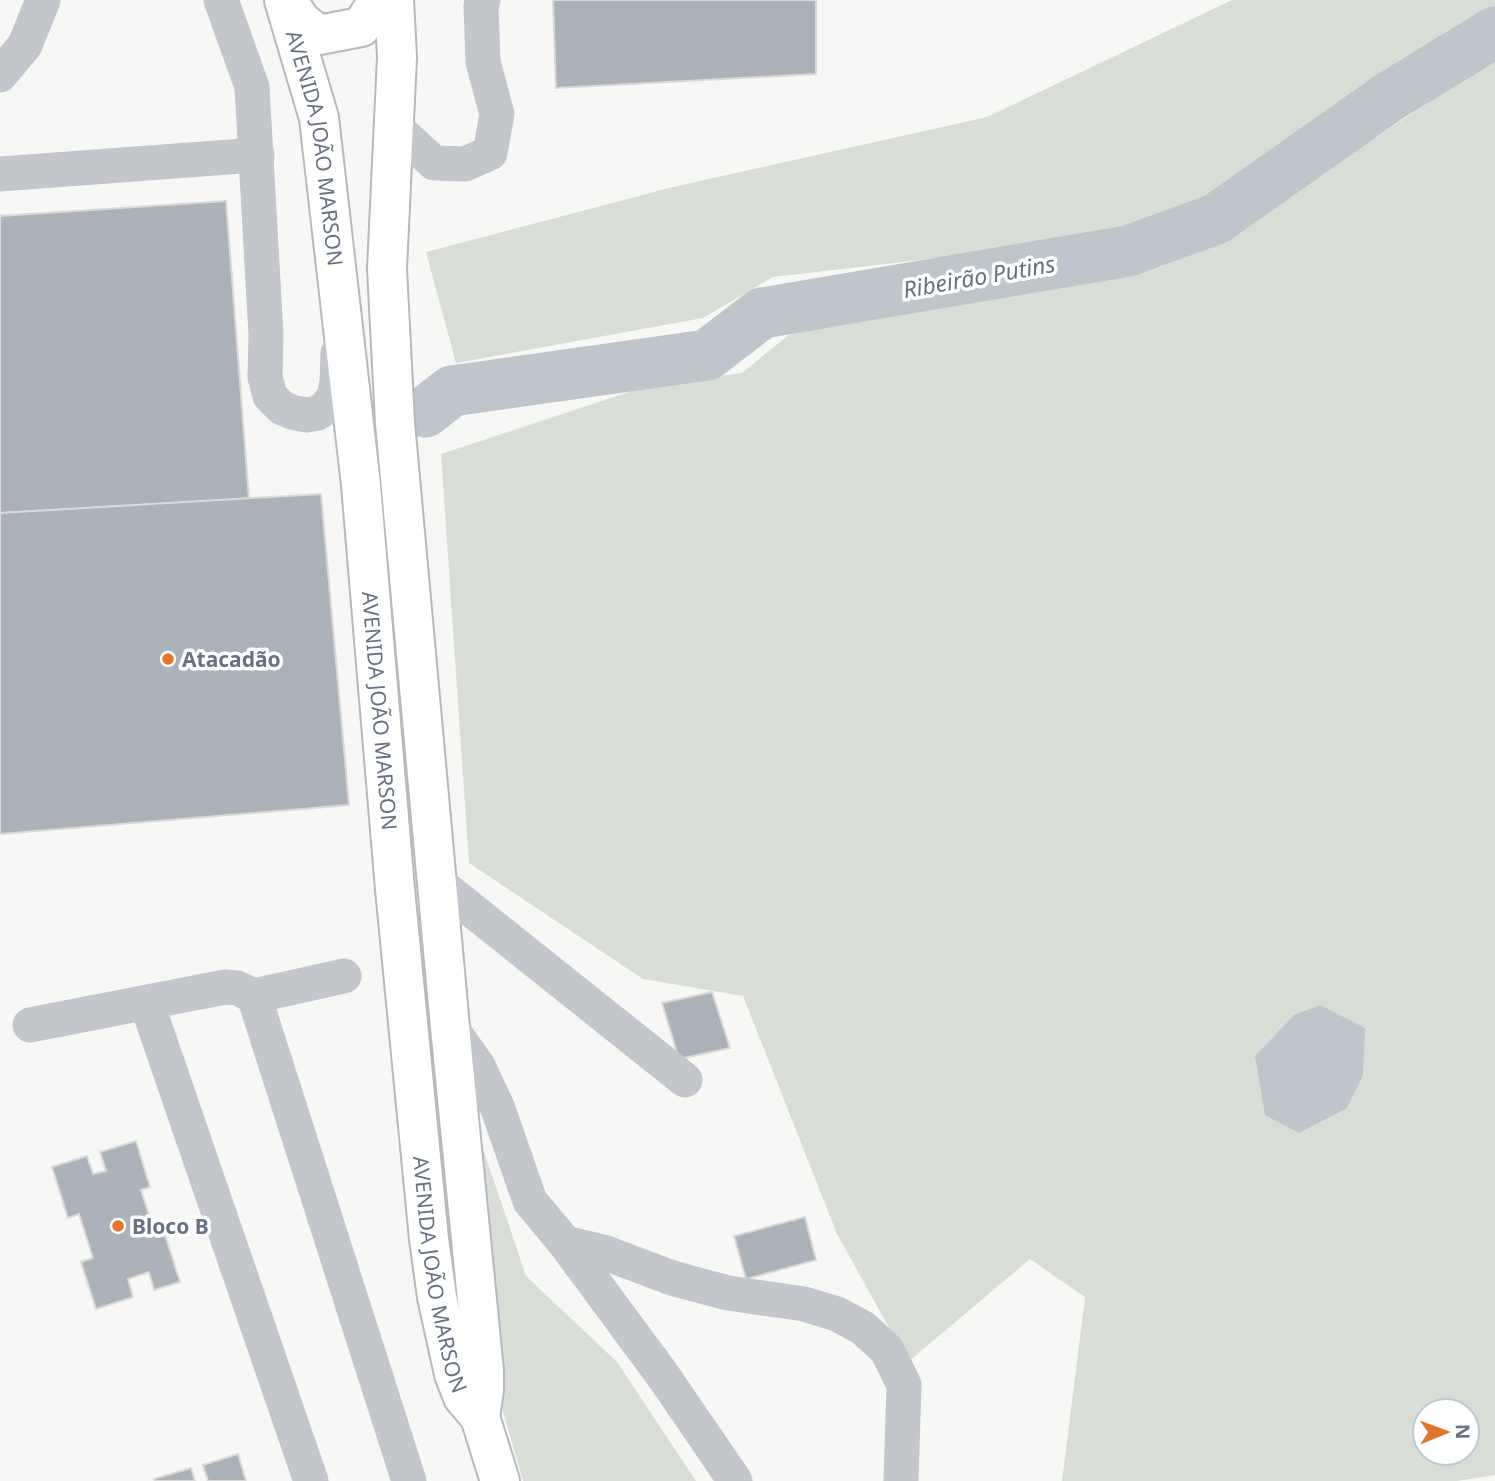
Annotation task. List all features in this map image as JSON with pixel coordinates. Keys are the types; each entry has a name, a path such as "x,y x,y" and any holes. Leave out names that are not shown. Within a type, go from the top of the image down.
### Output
{"main road":[{"path":"286,0 301,21 320,35 361,27 379,0"},
{"name":"AVENIDA JOÃO MARSON","path":"286,0 319,118 361,485 395,889 437,1297 454,1374 463,1396 480,1417 500,1481"},
{"name":"AVENIDA JOÃO MARSON","path":"394,0 397,57 387,269 395,423 484,1371 480,1417"}],"street":[{"path":"0,75 25,45 43,0"},
{"path":"221,0 252,87 266,335 265,386 282,408 307,415 317,413 327,406 334,396 337,383 338,297"},
{"path":"394,126 435,163 465,164 490,153 497,114 483,62 483,0"},
{"path":"0,174 257,155"},
{"path":"438,883 685,1080"},
{"path":"30,1026 225,987 243,990 254,996 344,976"},
{"path":"254,996 409,1481"},
{"path":"147,1004 311,1481"},
{"path":"450,1027 478,1066 498,1109 530,1201 664,1377 735,1481"},
{"path":"565,1244 603,1252 672,1278 728,1293 804,1304 836,1314 863,1328 887,1350 904,1385 901,1481"}],"shaded area":[{"path":"1232,0 1495,0 1495,15 1216,196 1110,238 773,277 703,318 456,363 426,252 669,188 987,117"},
{"path":"1495,59 1495,1475 1457,1481 1062,1481 1085,1297 1030,1259 908,1362 837,1234 743,996 643,979 469,863 441,454 653,384 742,373 802,324 1161,267 1306,183"},
{"path":"1320,1005 1365,1028 1363,1075 1347,1108 1299,1133 1265,1115 1255,1056 1294,1015"},
{"path":"471,1113 526,1276 617,1362 696,1481 523,1481 487,1356"}],"building":[{"path":"553,0 816,0 816,74 556,88"},
{"path":"226,201 249,499 0,513 0,216"},
{"name":"Atacadão","path":"321,494 349,805 0,834 0,513"},
{"path":"712,992 730,1048 679,1059 662,1003"},
{"name":"Bloco B","path":"136,1141 150,1187 141,1190 156,1237 165,1235 180,1282 154,1290 149,1272 128,1279 133,1297 96,1309 81,1262 93,1258 79,1214 68,1218 52,1167 87,1156 93,1174 106,1171 100,1152"},
{"path":"805,1217 816,1260 746,1279 734,1236"},
{"path":"238,1454 246,1481 208,1481 203,1465"},
{"path":"191,1468 195,1481 154,1479"}],"waterway":[{"name":"Ribeirão Putins","path":"425,412 452,391 707,355 762,313 1128,251 1216,219 1389,97 1495,32"}],"place":[{"name":"Atacadão","path":"168,659"},
{"name":"Bloco B","path":"118,1226"}]}
